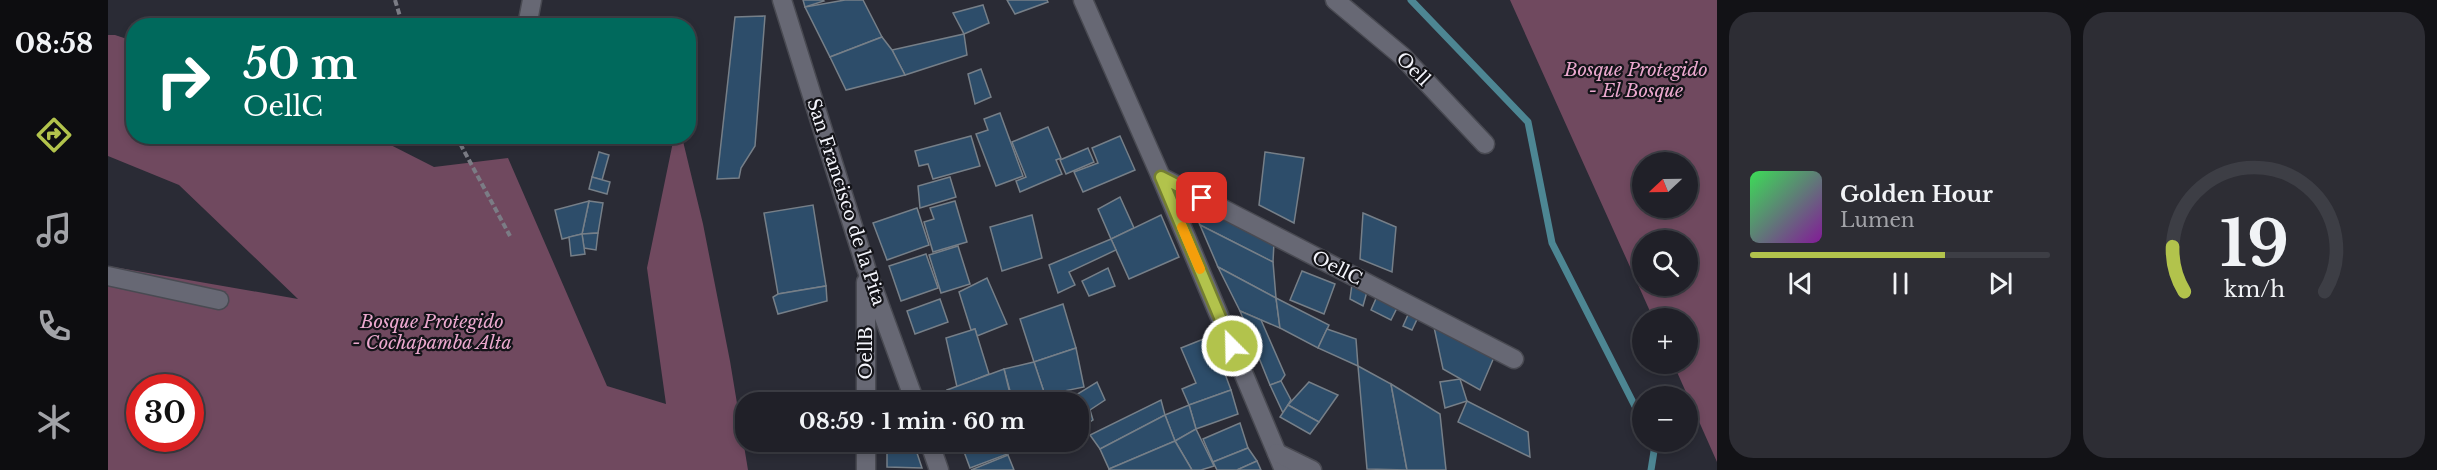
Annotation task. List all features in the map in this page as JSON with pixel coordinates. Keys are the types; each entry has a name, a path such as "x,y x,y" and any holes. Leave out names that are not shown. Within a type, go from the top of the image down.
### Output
{"street":[{"path":"529,18 532,0"},
{"name":"San Francisco de la Pita","path":"782,0 866,268 911,392"},
{"path":"1083,0 1161,177 1284,470"},
{"name":"Oell","path":"1335,0 1402,56 1485,144"},
{"name":"OellC","path":"1161,177 1514,359"},
{"name":"OellB","path":"866,268 866,392"},
{"path":"108,276 219,300"},
{"path":"866,452 866,470"},
{"path":"933,452 939,470"},
{"path":"1277,453 1312,470"}],"path":[{"path":"394,0 400,18"},
{"path":"460,144 510,236"}],"green space":[{"name":"Bosque Protegido - El Bosque","path":"1510,0 1717,0 1717,462 1698,419 1698,386 1683,386 1678,374 1698,374 1698,308 1649,308 1643,296 1698,296 1698,230 1632,230 1632,271"},
{"name":"Bosque Protegido - Cochapamba Alta","path":"108,35 126,39 126,144 389,144 434,167 508,158 607,386 666,404 647,268 673,144 684,144 703,224 730,361 735,392 735,452 745,452 748,470 108,470 108,266 298,299 179,185 108,156"}],"building":[{"path":"803,0 823,0 824,1 805,7"},
{"path":"845,0 863,0 882,37 830,57 805,7"},
{"path":"1007,0 1047,0 1048,2 1015,14"},
{"path":"983,5 989,23 964,34 953,13"},
{"path":"765,16 755,146 741,168 739,178 717,179 735,17"},
{"path":"964,34 967,55 905,75 892,50"},
{"path":"882,37 892,50 905,75 846,90 830,57"},
{"path":"981,69 991,97 975,104 968,74"},
{"path":"1000,113 1023,176 996,186 976,134 988,130 984,119"},
{"path":"1048,127 1061,158 1056,160 1062,174 1020,192 1016,181 1026,177 1012,142"},
{"path":"971,136 980,166 933,179 928,164 919,166 915,151"},
{"path":"1120,136 1135,170 1083,192 1074,172 1098,163 1092,148"},
{"path":"1088,148 1094,162 1066,174 1060,160"},
{"path":"599,152 609,155 602,180 592,177"},
{"path":"1265,152 1304,158 1294,223 1259,205"},
{"path":"592,177 610,182 607,194 589,189"},
{"path":"950,177 956,197 920,208 918,186"},
{"path":"1187,195 1274,242 1273,262 1200,225"},
{"path":"1120,197 1134,228 1111,239 1098,209"},
{"path":"589,201 603,203 598,233 582,234"},
{"path":"589,201 582,234 562,239 555,210"},
{"path":"955,201 967,242 933,252 924,222 934,219 930,208"},
{"path":"813,205 826,286 778,294 764,213"},
{"path":"917,208 929,245 887,260 873,223"},
{"path":"1363,213 1396,227 1392,272 1360,259"},
{"path":"1032,215 1042,258 1002,271 990,227"},
{"path":"1161,215 1179,257 1129,279 1111,239"},
{"path":"1200,225 1273,262 1276,298 1218,267"},
{"path":"598,233 596,250 584,248 582,234"},
{"path":"582,234 585,254 571,256 569,237"},
{"path":"1111,239 1116,250 1069,272 1075,285 1058,293 1049,265"},
{"path":"958,246 970,284 941,293 929,255"},
{"path":"926,254 938,288 901,301 889,266"},
{"path":"1218,267 1276,298 1280,328 1240,311"},
{"path":"1108,268 1115,286 1089,296 1082,281"},
{"path":"1302,271 1335,284 1324,314 1290,300"},
{"path":"987,278 1007,324 977,336 975,329 971,330 959,292"},
{"path":"1352,284 1368,288 1363,306 1350,299"},
{"path":"826,286 827,301 778,314 773,297 778,294"},
{"path":"1378,294 1399,304 1391,320 1371,310"},
{"path":"1276,298 1329,325 1318,348 1280,328"},
{"path":"940,299 948,322 915,334 907,311"},
{"path":"1063,304 1076,348 1034,362 1020,319"},
{"path":"1411,308 1420,313 1412,330 1403,326"},
{"path":"1240,311 1261,320 1285,375 1281,381 1270,385"},
{"path":"1434,327 1495,355 1480,390 1443,369"},
{"path":"975,329 989,374 957,387 946,338"},
{"path":"1327,329 1356,339 1358,366 1318,348"},
{"path":"1211,336 1231,390 1189,405 1182,389 1196,383 1181,348"},
{"path":"1076,348 1084,387 1060,392 1044,392 1034,362"},
{"path":"1034,362 1044,392 1010,392 1004,369"},
{"path":"1358,366 1391,384 1407,470 1367,469"},
{"path":"1004,369 1010,392 948,392 947,390"},
{"path":"1460,379 1467,401 1445,408 1440,382"},
{"path":"1281,381 1291,400 1283,413 1270,385"},
{"path":"1097,382 1105,400 1090,410 1093,420 1089,423 1089,392 1081,392"},
{"path":"1309,382 1338,395 1319,422 1288,405"},
{"path":"1391,384 1440,414 1446,470 1407,470"},
{"path":"1231,390 1238,414 1196,429 1189,405"},
{"path":"1161,400 1165,415 1100,449 1090,435"},
{"path":"1467,401 1528,432 1530,457 1458,422"},
{"path":"1189,405 1196,429 1175,441 1165,415"},
{"path":"1288,405 1319,422 1310,434 1280,417"},
{"path":"1165,415 1175,441 1109,469 1100,449"},
{"path":"1240,423 1248,448 1213,462 1203,439"},
{"path":"1196,429 1214,466 1201,470 1192,470 1175,441"},
{"path":"1175,441 1192,470 1109,470 1109,469"},
{"path":"1248,448 1257,461 1237,470 1217,470 1213,462"},
{"path":"887,452 917,452 922,468 887,467"},
{"path":"964,452 1013,452 970,468"},
{"path":"1008,455 1014,470 971,470"},
{"path":"1257,461 1261,470 1237,470"}],"waterway":[{"path":"1411,0 1528,122 1552,243 1632,400"},
{"path":"1651,470 1654,452"}],"slow traffic":[{"path":"1182,227 1200,269"}],"route":[{"path":"1202,198 1161,177 1232,346"}]}
